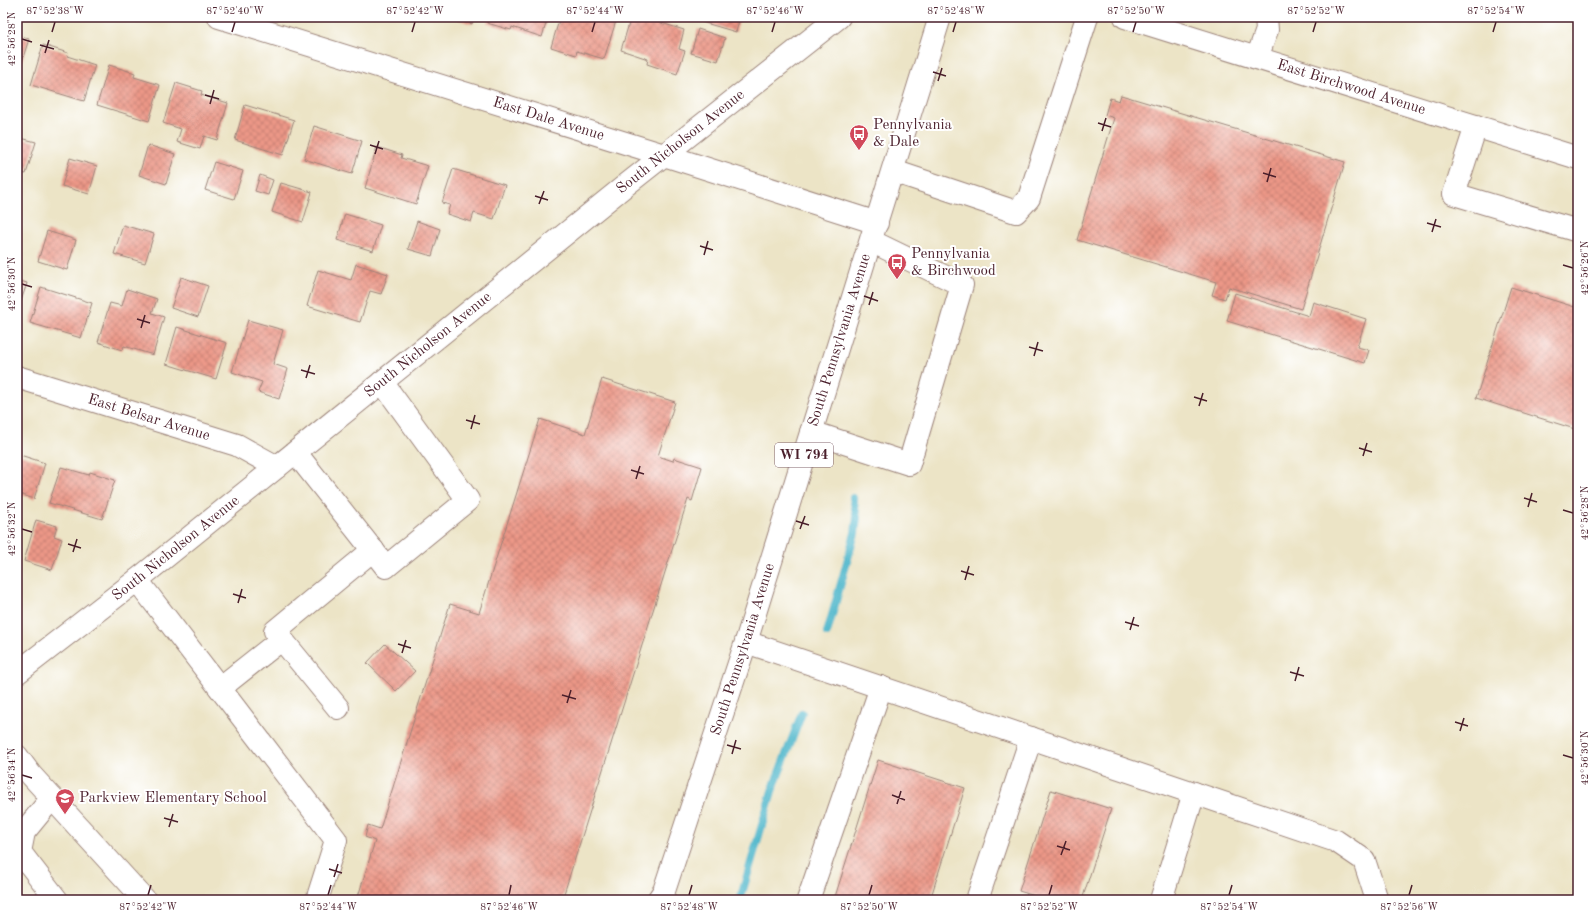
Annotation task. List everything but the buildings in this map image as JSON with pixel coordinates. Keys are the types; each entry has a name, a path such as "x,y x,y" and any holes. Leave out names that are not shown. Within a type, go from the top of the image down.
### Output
{"street":[{"name":"East Dale Avenue","path":"219,17 664,155 874,232 962,285 909,464 811,432"},
{"name":"South Nicholson Avenue","path":"17,673 137,580 296,453 664,155 838,17"},
{"name":"South Pennsylvania Avenue","path":"663,897 746,642 940,17"},
{"path":"893,171 1016,212 1029,198 1087,17"},
{"name":"East Birchwood Avenue","path":"1125,17 1578,158"},
{"path":"1257,58 1267,30 1266,17"},
{"path":"1476,126 1454,194 1578,231"},
{"name":"East Belsar Avenue","path":"17,377 237,445 277,467"},
{"path":"296,453 386,567 468,500 382,382"},
{"path":"338,708 275,631 373,550"},
{"path":"137,580 336,840 318,900"},
{"path":"220,688 282,639"},
{"path":"746,642 1336,841 1364,860 1377,900"},
{"path":"808,900 881,687"},
{"path":"977,900 1031,738"},
{"path":"17,756 31,775 145,900"},
{"path":"1162,900 1194,793"},
{"path":"52,798 24,832 20,852 57,900"}],"waterway":[{"path":"827,633 855,533 857,518 853,498"},
{"path":"740,900 772,791 802,713"}],"place":[{"name":"Pennylvania & Dale","path":"859,151"},
{"name":"Pennylvania & Birchwood","path":"897,280"},
{"name":"Parkview Elementary School","path":"65,815"}]}
